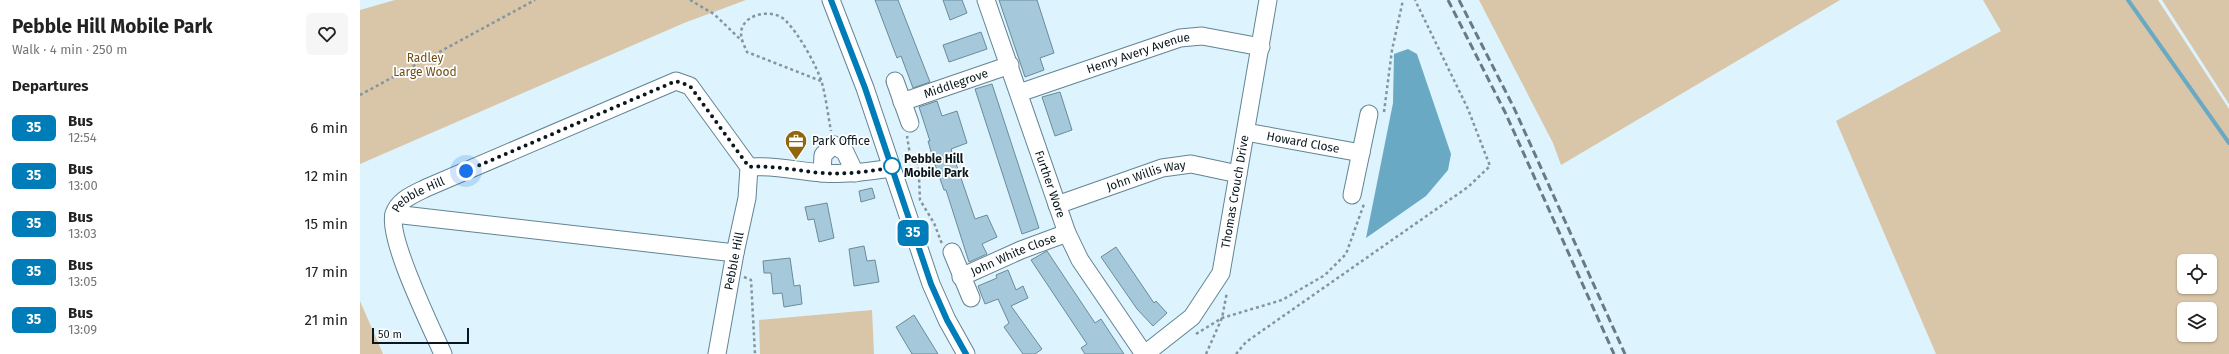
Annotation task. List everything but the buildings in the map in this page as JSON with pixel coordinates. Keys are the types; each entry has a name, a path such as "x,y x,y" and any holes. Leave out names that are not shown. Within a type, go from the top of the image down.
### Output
{"street":[{"path":"831,0 865,88 897,163 931,284 947,320 966,354"},
{"name":"Further Wore","path":"986,0 1010,66 1066,233 1080,260 1144,354"},
{"name":"Thomas Crouch Drive","path":"1144,354 1192,318 1221,273 1268,0"},
{"name":"Henry Avery Avenue","path":"1019,93 1180,38 1202,36 1261,47"},
{"name":"Middlegrove","path":"902,102 1010,66"},
{"name":"Pebble Hill","path":"443,354 397,245 393,228 394,214 397,206 406,199 426,188 676,81 690,86 749,167 747,198 734,253 717,354"},
{"path":"895,81 910,123"},
{"path":"1352,195 1368,114"},
{"name":"Howard Close","path":"1246,132 1361,153"},
{"path":"822,173 822,155 834,145 845,152 855,174"},
{"path":"749,167 766,165 822,173 855,174 897,163"},
{"name":"John Willis Way","path":"1057,205 1162,168 1191,164 1238,174"},
{"path":"394,214 734,253"},
{"name":"John White Close","path":"961,277 1021,250 1066,233"},
{"name":"John White Close","path":"952,252 961,277 971,298"}],"path":[{"path":"360,95 535,0"},
{"path":"690,0 714,14 742,41"},
{"path":"1236,354 1252,338 1468,187 1490,166 1468,109 1415,0"},
{"path":"821,81 758,58 747,52 742,41 741,29 747,21 759,14 773,14 786,21 803,46 821,81 834,145"},
{"path":"910,123 906,132 910,155"},
{"path":"897,163 910,155 916,156 922,154"},
{"path":"916,156 920,177 920,200 934,223 944,252 952,252"},
{"path":"731,272 751,280 755,354"},
{"path":"1206,354 1222,318"}],"green space":[{"name":"Radley Large Wood","path":"395,0 746,0 684,23 360,164 360,10"},
{"path":"1479,0 1840,0 1561,165 1553,143"},
{"path":"1983,0 2158,0 2229,109 2229,354 1936,354 1836,121 2001,31"},
{"path":"2162,0 2229,0 2229,104"},
{"path":"360,301 383,354 360,354"},
{"path":"872,310 874,354 760,354 759,320"}],"water":[{"path":"1408,49 1417,54 1451,154 1448,170 1426,196 1366,238 1393,103 1394,54"}],"waterway":[{"path":"2128,0 2229,143"}],"railway":[{"path":"1448,0 1505,112 1614,354"},
{"path":"1459,0 1514,108 1625,354"}],"bus line":[{"name":"35","path":"831,0 865,88 921,258 947,320 966,354"}],"place":[{"name":"Park Office","path":"796,160"},
{"name":"Pebble Hill Mobile Park","path":"892,166"}],"route":[{"path":"466,171 655,90 667,83 676,81 683,82 690,86 737,153 749,167 766,165 822,173 855,174 892,168 892,166"}]}
